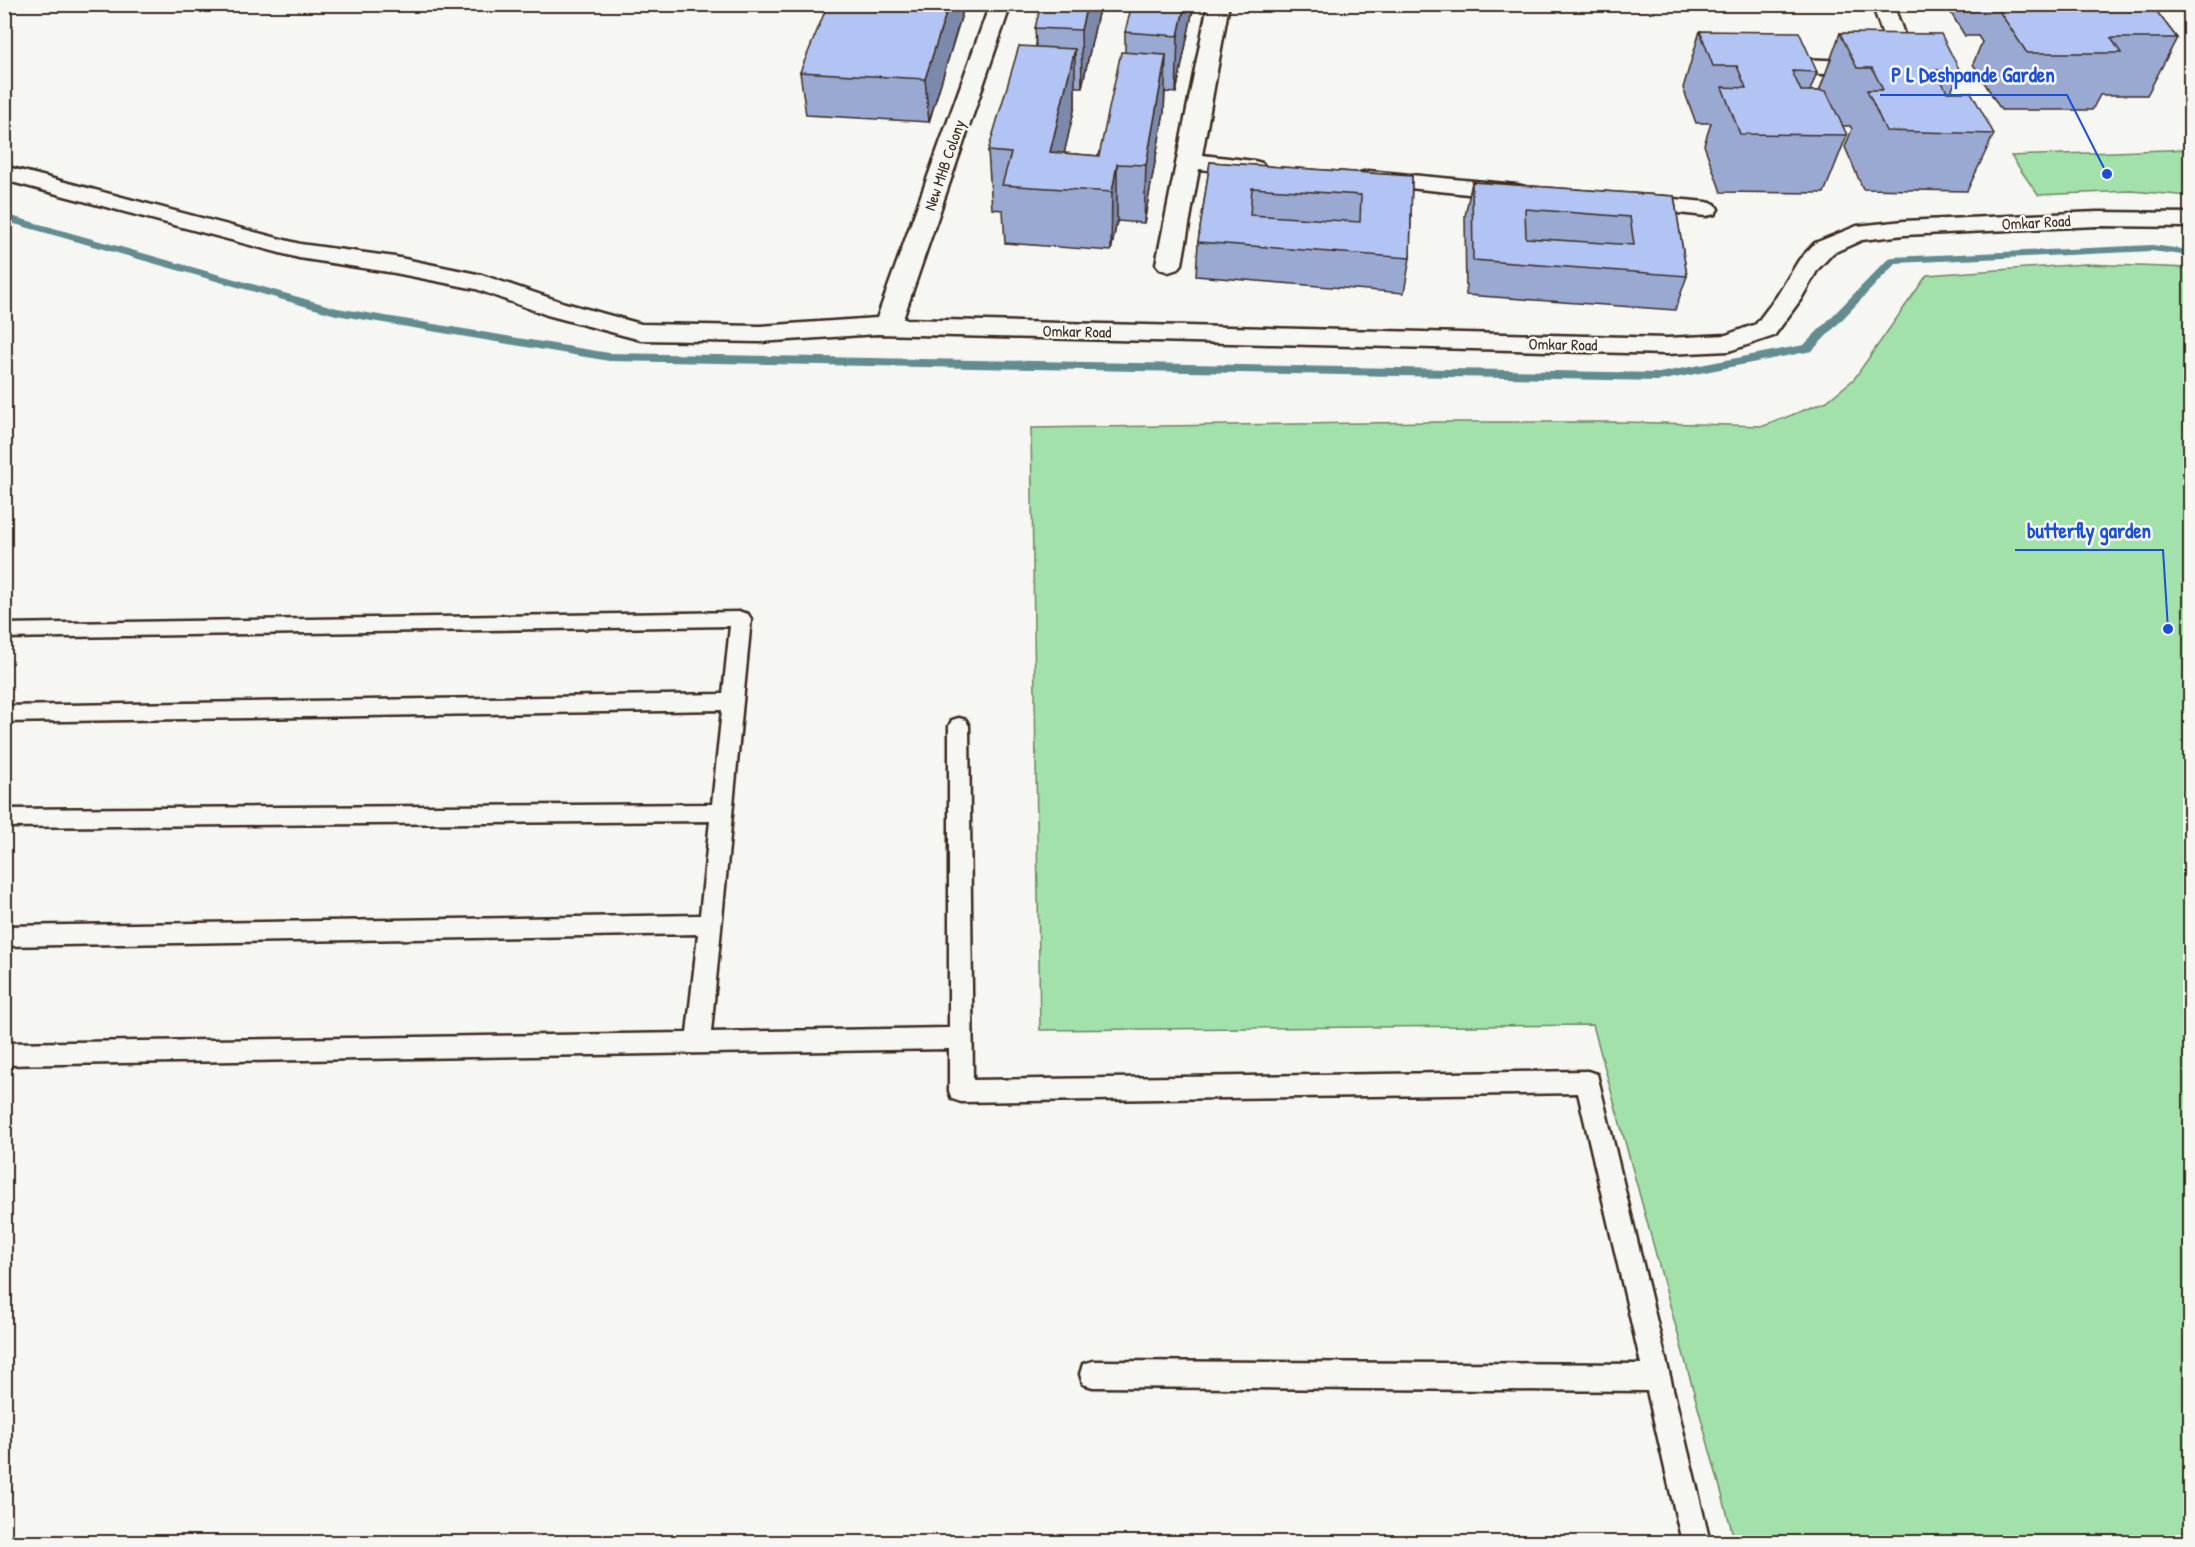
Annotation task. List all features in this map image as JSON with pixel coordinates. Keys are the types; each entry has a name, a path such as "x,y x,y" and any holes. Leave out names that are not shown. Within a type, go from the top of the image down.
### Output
{"street":[{"name":"New MHB Colony","path":"887,326 1001,4"},
{"path":"1168,264 1219,4"},
{"path":"1752,64 1879,69 1904,64 1882,4"},
{"path":"1187,161 1281,170"},
{"name":"Omkar Road","path":"4,172 299,251 395,265 482,283 556,309 641,332 760,334 887,326 1667,346 1729,343 1765,330 1788,299 1808,265 1824,248 1857,233 1904,228 2097,219 2190,220"},
{"path":"1340,176 1541,194"},
{"path":"1611,201 1706,209"}],"lane":[{"path":"4,631 741,619 698,1043"},
{"path":"4,714 733,702"},
{"path":"960,726 961,1091 1588,1082 1696,1542"},
{"path":"4,818 722,812"},
{"path":"4,936 711,924"},
{"path":"4,1054 961,1038"},
{"path":"1093,1374 1657,1378"}],"green space":[{"path":"2190,149 2190,196 2131,191 2038,195 2011,156"},
{"path":"2085,264 2190,268 2190,1542 1735,1542 1593,1025 1040,1030 1031,428 1432,422 1624,422 1764,426 1827,401 1854,379 1927,275"}],"building":[{"path":"828,4 949,4 925,79 800,72"},
{"path":"1041,4 1087,4 1081,30 1035,28"},
{"path":"1132,4 1185,4 1178,36 1125,32"},
{"path":"2019,4 2151,4 2177,38 2111,38 2121,53 2027,53 1997,8 2022,8"},
{"path":"1700,31 1799,32 1817,72 1792,71 1801,91 1826,91 1847,135 1740,134 1722,87 1746,88 1737,66 1713,66"},
{"path":"1840,33 1941,34 1960,71 1936,70 1947,92 1971,92 1994,134 1886,131 1867,90 1883,90 1872,68 1857,68"},
{"path":"1019,46 1075,49 1050,152 1099,156 1121,52 1166,55 1146,165 1117,164 1112,192 1002,185 1011,153 988,151"},
{"path":"1210,162 1412,176 1410,258 1198,242","holes":["1252,188 1361,195 1360,222 1250,215"]},
{"path":"1472,182 1674,196 1687,276 1473,260","holes":["1525,209 1630,217 1634,245 1526,238"]}],"waterway":[{"path":"4,217 336,311 609,357 1659,377 1808,348 1893,260 2152,248 2190,253"}],"place":[{"name":"P L Deshpande Garden","path":"2107,174"},
{"name":"butterfly garden","path":"2168,629"}]}
